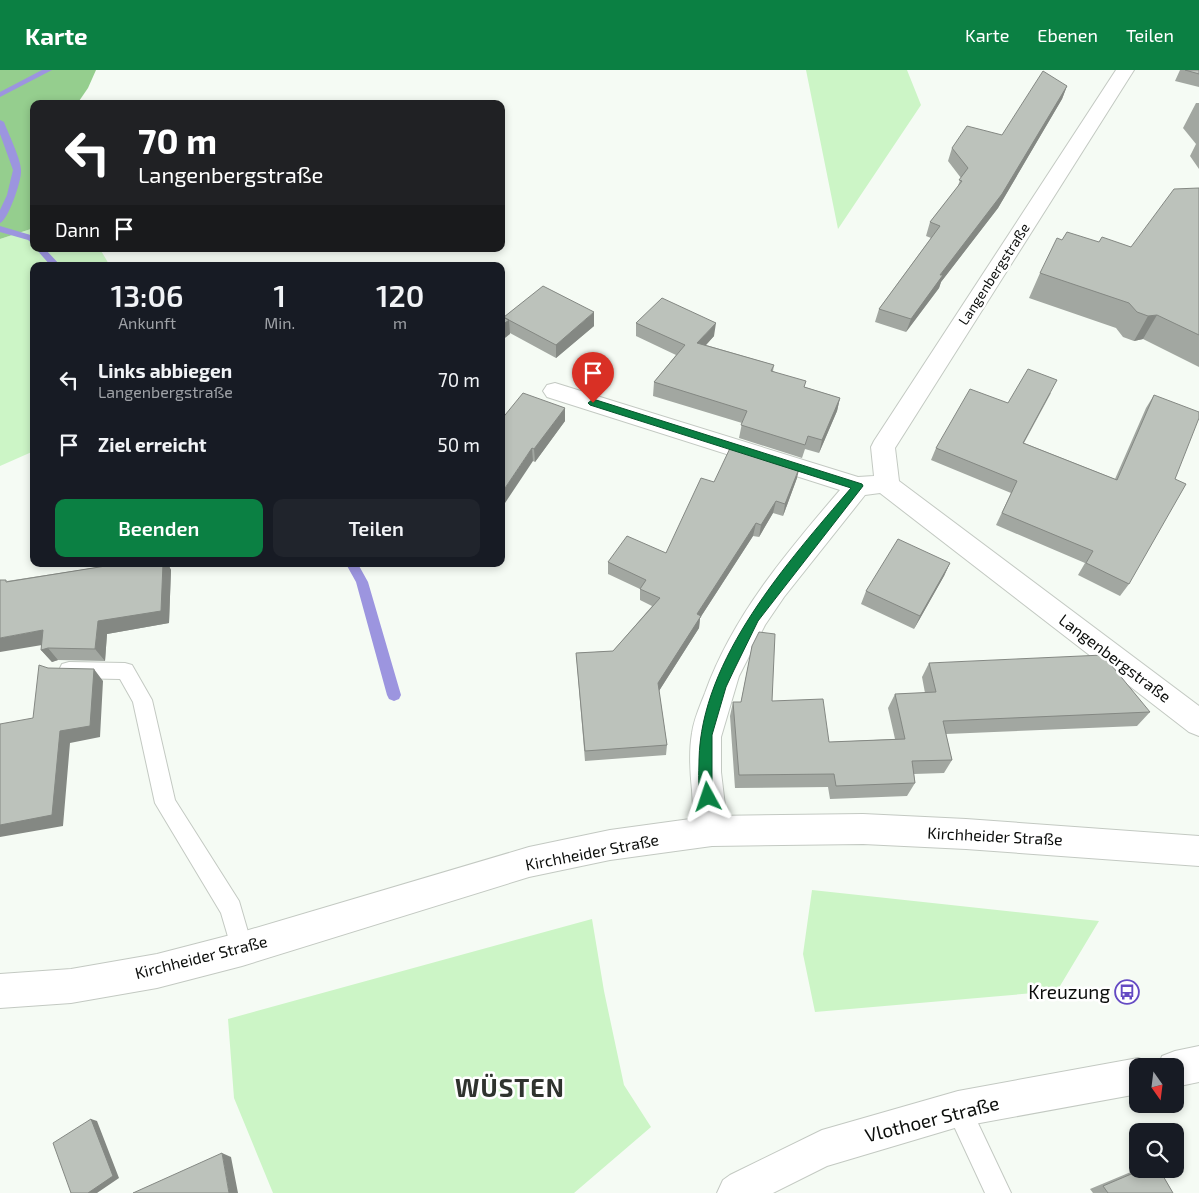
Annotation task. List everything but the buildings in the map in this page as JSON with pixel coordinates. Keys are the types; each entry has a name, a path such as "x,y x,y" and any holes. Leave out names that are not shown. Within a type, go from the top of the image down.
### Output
{"street":[{"name":"Langenbergstraße","path":"1125,70 883,447 887,484 1199,723"},
{"path":"555,391 858,486 887,484"},
{"path":"712,831 705,780 706,735 720,687 754,618 821,530 858,486"},
{"name":"Kirchheider Straße","path":"0,992 71,986 157,970 242,948 529,862 610,846 712,831 863,830 966,834 1199,851"},
{"path":"1184,1067 1199,1064"},
{"name":"Vlothoer Straße","path":"736,1193 822,1148 958,1108 1129,1078"}],"lane":[{"path":"58,670 125,671 142,700 165,803 231,909 242,948"},
{"path":"958,1108 998,1193"}],"green space":[{"path":"0,70 96,70 88,88 80,100 30,100 30,229 0,239"},
{"path":"806,70 907,70 921,105 838,229"},
{"path":"30,229 30,252 102,252 108,262 30,262 30,453 0,466 0,239"},
{"path":"812,890 1099,921 1057,991 815,1012 803,954"},
{"path":"592,919 604,991 624,1085 651,1127 574,1193 273,1193 234,1098 228,1019"}],"waterway":[{"path":"0,95 48,70"},
{"path":"0,122 17,170 11,195 0,220"},
{"path":"0,229 30,238"},
{"path":"43,252 52,262"},
{"path":"354,567 362,582 394,695"}],"place":[{"name":"Kreuzung","path":"1127,992"}],"district":[{"name":"WÜSTEN","path":"510,1088"}],"route":[{"path":"593,403 858,486 821,530 754,618 728,670 720,687 706,735 705,780 708,797"}]}
